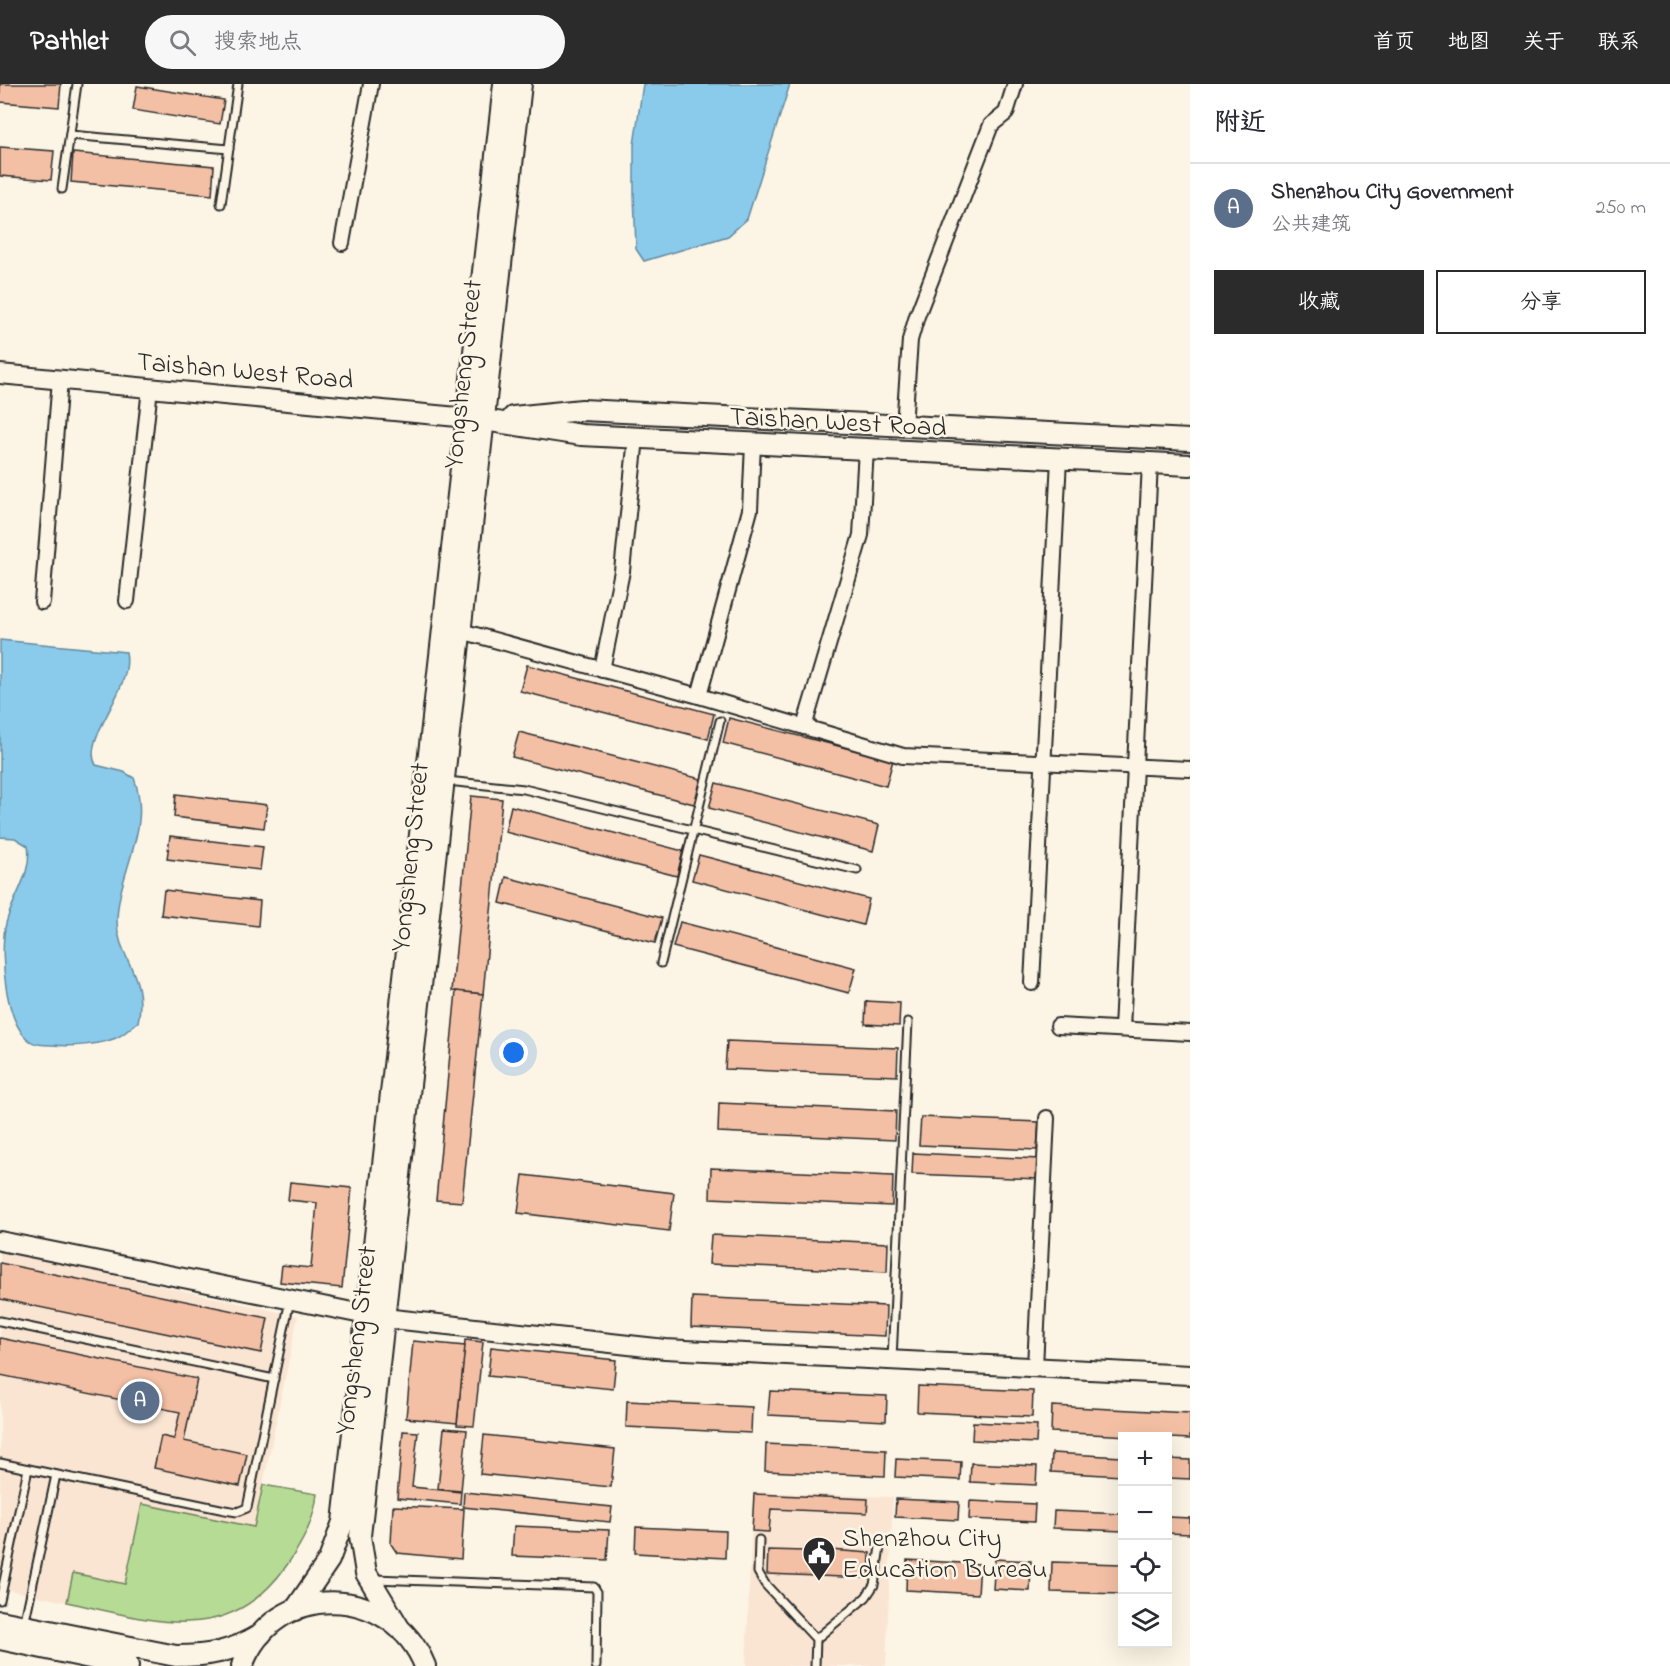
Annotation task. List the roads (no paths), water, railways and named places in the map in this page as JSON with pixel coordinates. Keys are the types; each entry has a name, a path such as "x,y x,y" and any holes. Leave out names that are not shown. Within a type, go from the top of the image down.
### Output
{"main road":[{"name":"Yongsheng Street","path":"295,1610 329,1560 341,1531 376,1317 461,631 504,84"},
{"name":"Yongsheng Street","path":"404,1633 369,1578 361,1552 360,1536 376,1317 476,419 521,84"},
{"name":"Taishan West Road","path":"476,419 582,410 1190,440"},
{"name":"Taishan West Road","path":"476,419 581,435 1190,465"},
{"path":"0,1621 176,1656 198,1656 238,1649 295,1610 323,1602 351,1603 378,1612 404,1633 436,1666"},
{"path":"404,1633 425,1666"},
{"path":"242,1666 261,1634"},
{"path":"0,1639 128,1666"}],"street":[{"path":"342,243 371,84"},
{"path":"904,426 910,340 917,316 991,125 1006,113 1015,84"},
{"name":"Taishan West Road","path":"0,374 476,419"},
{"path":"42,602 60,379"},
{"path":"127,601 150,388"},
{"path":"602,670 622,571 636,438"},
{"path":"699,696 750,510 753,444"},
{"path":"804,727 861,535 866,450"},
{"path":"1032,983 1059,459"},
{"path":"1122,1029 1150,463"},
{"path":"461,631 699,696 903,756 1190,769"},
{"path":"1058,1026 1190,1033"},
{"path":"1035,1367 1047,1118"},
{"path":"0,1241 376,1317 664,1349 1190,1375"}],"lane":[{"path":"62,189 77,84"},
{"path":"221,204 238,84"},
{"path":"70,135 229,149"},
{"path":"661,963 720,721"},
{"path":"444,781 524,789 857,870"},
{"path":"892,1360 908,1022"},
{"path":"0,1463 243,1512 247,1508 290,1299"},
{"path":"0,1321 274,1379"},
{"path":"0,1600 28,1469"},
{"path":"23,1626 56,1475"},
{"path":"759,1540 758,1572 765,1584 816,1639 815,1666"},
{"path":"816,1639 866,1597 874,1585 880,1547"},
{"path":"369,1578 594,1587 597,1592 596,1666"}],"water":[{"path":"643,84 790,84 747,219 728,236 644,261 636,249 634,194 634,145"},
{"path":"0,640 126,652 126,667 122,682 95,741 93,754 96,765 124,772 134,778 139,797 140,815 137,832 123,884 117,921 118,934 136,979 140,1005 138,1022 122,1035 109,1040 76,1046 35,1043 22,1032 10,1005 4,972 5,928 29,857 28,846 15,838 0,837"}],"place":[{"name":"Shenzhou City Government","path":"140,1401"},
{"name":"Shenzhou City Education Bureau","path":"819,1582"}]}
